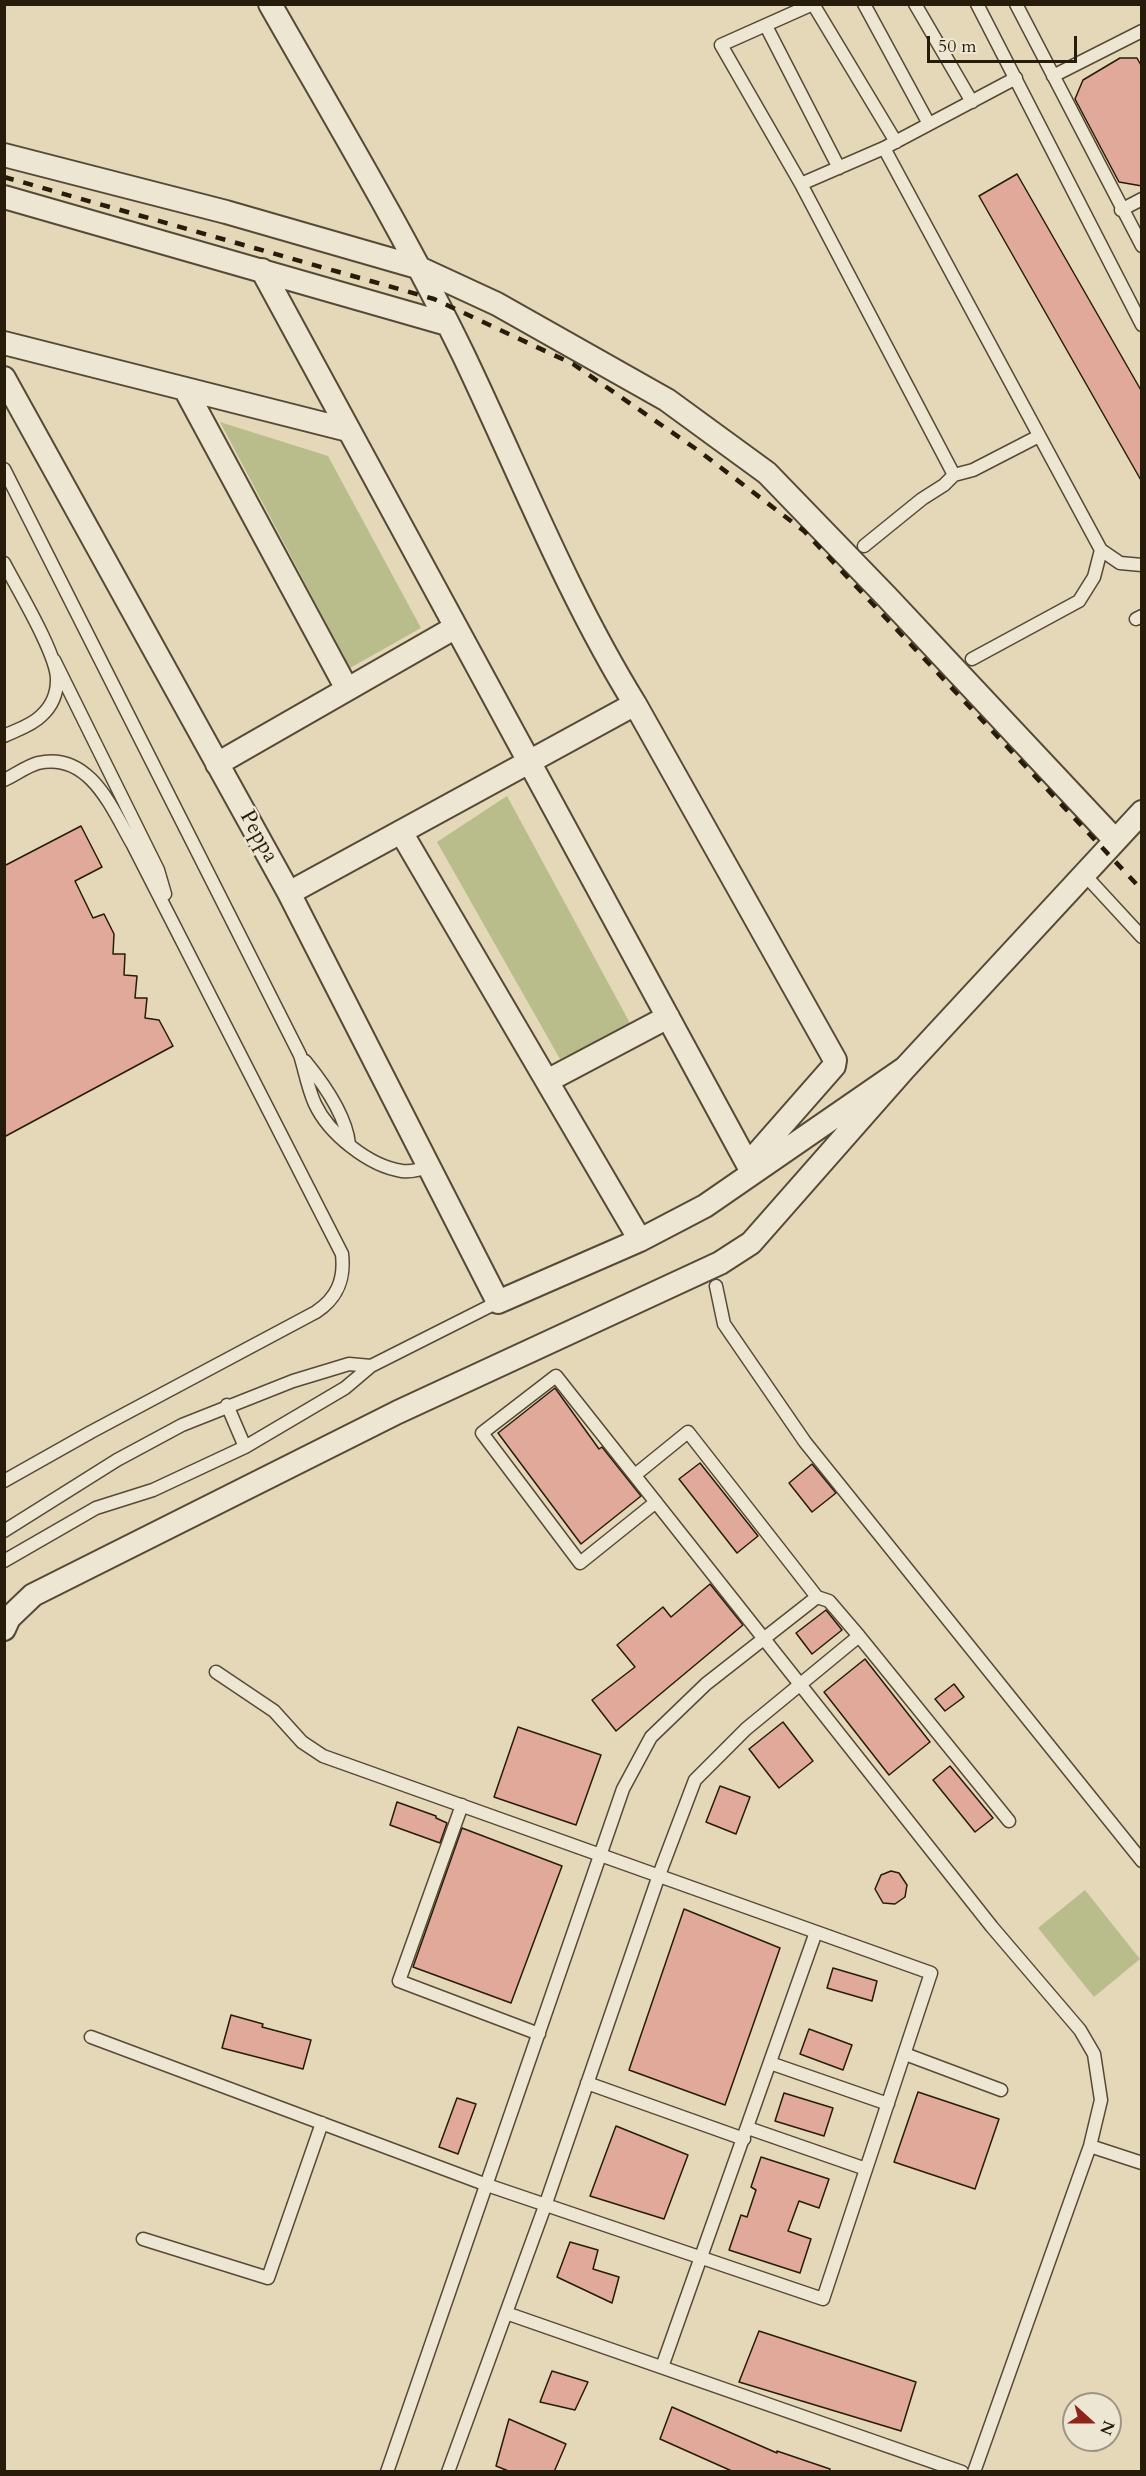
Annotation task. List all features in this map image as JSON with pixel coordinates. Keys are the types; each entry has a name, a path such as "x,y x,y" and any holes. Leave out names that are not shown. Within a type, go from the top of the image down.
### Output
{"street":[{"path":"270,4 371,180 447,324 603,652 635,704 835,1060 834,1066 750,1168"},
{"path":"4,155 226,212 417,267 497,304 667,400 767,473 1115,840"},
{"path":"4,197 447,324"},
{"path":"262,270 750,1168"},
{"path":"4,343 348,430"},
{"name":"Peppa","path":"4,378 289,893 498,1302"},
{"path":"185,389 347,689"},
{"path":"217,764 456,627"},
{"path":"289,893 635,704"},
{"path":"4,1629 9,1618 33,1595 398,1412 720,1263 751,1243 905,1068 1083,873 1142,812"},
{"path":"401,832 640,1240"},
{"path":"547,1081 668,1017"},
{"path":"498,1302 640,1240 705,1206 750,1168 905,1068"}],"lane":[{"path":"896,142 813,4 721,45 801,184 954,475"},
{"path":"864,4 929,124"},
{"path":"915,4 972,102"},
{"path":"977,4 1142,326"},
{"path":"1016,4 1121,210 1142,246"},
{"path":"766,26 839,168"},
{"path":"1053,76 1141,33"},
{"path":"801,184 885,148 1016,78"},
{"path":"885,148 1101,550 1120,564 1142,565"},
{"path":"1121,210 1142,199"},
{"path":"864,546 922,499 945,485 954,475 973,470 1040,436"},
{"path":"4,469 300,1055 315,1105 329,1126 349,1144 377,1162 390,1168 409,1171 429,1166"},
{"path":"972,659 1079,601 1094,577 1101,550"},
{"path":"4,563 158,870 172,921"},
{"path":"4,736 35,722 48,708 53,699 57,680 54,660"},
{"path":"4,780 35,764 46,762 68,764 87,774 94,781 133,844 342,1254 342,1276 339,1286 329,1301 316,1312 4,1480"},
{"path":"1083,873 1142,937"},
{"path":"716,1286 724,1324 805,1442 1142,1861"},
{"path":"4,1561 96,1509 153,1490 245,1447 345,1389 371,1366 498,1302"},
{"path":"4,1532 146,1444 182,1425 227,1405 293,1381 349,1364 371,1366"},
{"path":"656,1502 580,1563 482,1432 556,1376 801,1684 992,1927 1080,2030 1094,2054 1101,2100 1090,2146 974,2472"},
{"path":"227,1405 245,1447"},
{"path":"634,1475 688,1432 817,1597 829,1601 1009,1821"},
{"path":"387,2472 623,1789 651,1737 706,1684 817,1597"},
{"path":"448,2472 545,2206 659,1875 695,1780 746,1729 859,1636"},
{"path":"91,2037 545,2206 823,2299 931,1973 323,1756 302,1742 274,1711 216,1672"},
{"path":"462,1805 399,1981 539,2034"},
{"path":"662,2367 816,1932"},
{"path":"905,2054 1001,2090"},
{"path":"770,2063 888,2104"},
{"path":"587,2083 866,2169"},
{"path":"144,2239 268,2278 322,2123"},
{"path":"1090,2146 1142,2163"},
{"path":"506,2313 962,2472"}],"green space":[{"path":"220,422 328,456 421,628 350,668"},
{"path":"507,796 631,1025 560,1059 437,842"},
{"path":"1085,1890 1140,1959 1094,1997 1038,1928"}],"building":[{"path":"1120,58 1137,58 1142,67 1142,186 1119,182 1075,99 1083,80"},
{"path":"1017,174 1142,392 1142,482 979,196"},
{"path":"81,826 102,867 75,881 93,918 104,914 114,934 113,954 125,954 124,975 137,976 135,998 147,998 145,1018 159,1020 173,1046 4,1137 4,866"},
{"path":"555,1388 599,1449 602,1447 641,1496 581,1544 498,1433"},
{"path":"700,1463 758,1536 737,1553 679,1479"},
{"path":"812,1464 836,1493 812,1512 789,1483"},
{"path":"710,1584 743,1625 616,1731 592,1700 635,1667 617,1645 663,1607 671,1617"},
{"path":"826,1610 842,1630 812,1654 796,1633"},
{"path":"865,1659 930,1742 889,1775 824,1692"},
{"path":"954,1684 964,1697 945,1711 935,1699"},
{"path":"783,1722 813,1761 779,1788 749,1749"},
{"path":"518,1727 601,1755 576,1825 494,1797"},
{"path":"950,1766 993,1818 975,1832 933,1780"},
{"path":"720,1786 750,1797 736,1834 706,1822"},
{"path":"397,1802 436,1816 447,1823 440,1843 390,1825"},
{"path":"462,1828 562,1866 511,2003 413,1967"},
{"path":"891,1871 899,1873 907,1885 905,1897 895,1904 883,1903 875,1889 881,1875"},
{"path":"684,1909 780,1948 725,2105 629,2070"},
{"path":"833,1968 877,1981 872,2001 827,1988"},
{"path":"231,2015 263,2024 262,2027 311,2040 303,2069 222,2048"},
{"path":"809,2029 852,2045 843,2070 800,2054"},
{"path":"918,2092 999,2119 975,2189 894,2162"},
{"path":"784,2093 833,2108 824,2136 775,2121"},
{"path":"457,2098 476,2104 458,2154 439,2147"},
{"path":"616,2126 688,2155 664,2219 590,2196"},
{"path":"761,2157 829,2179 819,2208 799,2201 788,2231 811,2239 800,2273 729,2250 741,2215 747,2217 756,2190 751,2187"},
{"path":"570,2242 598,2250 593,2269 619,2277 612,2303 557,2277"},
{"path":"759,2331 916,2382 901,2431 739,2382"},
{"path":"552,2371 588,2382 575,2410 540,2402"},
{"path":"672,2407 777,2453 777,2451 830,2469 830,2472 734,2472 660,2439"},
{"path":"509,2419 566,2444 554,2472 511,2472 496,2466"}],"railway":[{"path":"4,177 434,299 573,364 699,451 804,531 1142,890"}]}
